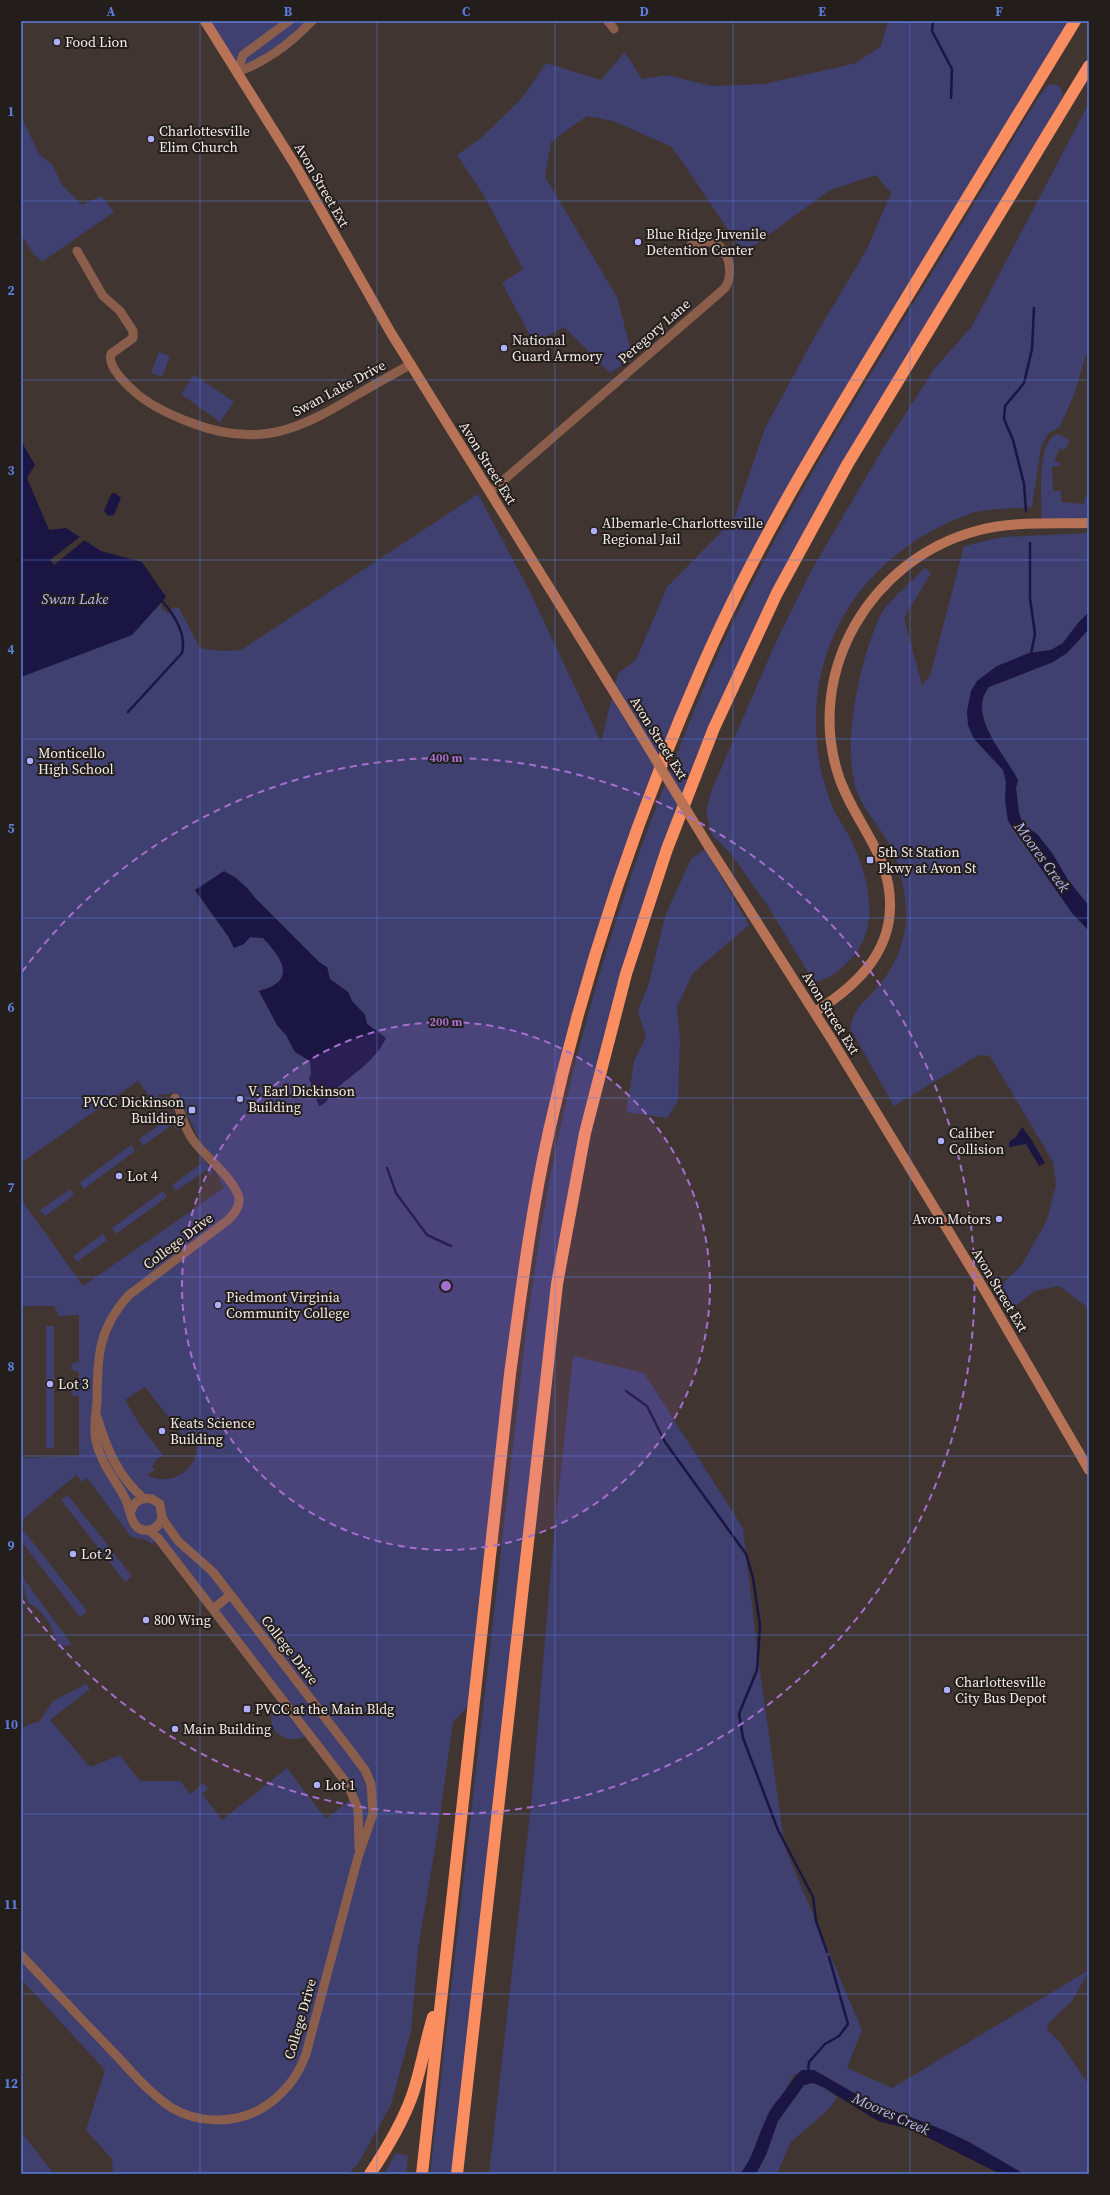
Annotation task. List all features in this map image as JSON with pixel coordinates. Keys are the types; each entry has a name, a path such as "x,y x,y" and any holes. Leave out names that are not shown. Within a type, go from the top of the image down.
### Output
{"highway":[{"path":"422,2174 510,1374 522,1280 536,1199 578,1013 621,872 643,809 701,670 734,598 783,505 833,420 1075,21"},
{"path":"457,2174 557,1284 585,1133 628,967 667,849 714,728 777,593 847,465 1089,66"},
{"path":"370,2174 383,2155 404,2115 412,2095 442,1989"}],"main road":[{"name":"Avon Street Ext","path":"206,21 297,168 356,272 411,364 706,842 815,1012 985,1291 1089,1470"},
{"path":"815,1012 845,991 862,976 878,954 889,921 889,894 885,868 844,789 833,755 831,738 832,688 840,657 853,626 873,597 900,571 920,556 960,536 999,527 1089,523"}],"street":[{"path":"237,72 244,55 289,21"},
{"path":"237,72 255,66 267,59 293,40 312,21"},
{"path":"608,21 614,29"},
{"name":"Peregory Lane","path":"490,492 725,288 730,275 730,268 723,251 719,246 709,242 691,245"},
{"name":"Swan Lake Drive","path":"77,251 103,296 120,311 133,331 133,338 111,354 110,362 121,378 141,398 153,406 195,424 213,430 239,434 259,435 281,432 316,419 411,364"},
{"name":"College Drive","path":"175,1098 186,1130 192,1140 215,1163 236,1193 239,1203 234,1214 228,1220 130,1295 112,1317 105,1329 98,1356 96,1413 94,1426 101,1458 130,1511 131,1520 136,1526 149,1530 158,1538 352,1791 359,1815 358,1857"},
{"name":"College Drive","path":"21,1955 163,2102 172,2108 198,2118 222,2120 244,2116 254,2112 277,2099 292,2083 303,2063 358,1857 373,1814 372,1790 364,1770 204,1563 178,1542 162,1518 160,1504 152,1499 143,1498 129,1486 114,1464 96,1413"},
{"path":"130,1511 136,1502 143,1498"},
{"path":"149,1530 156,1527 162,1518"},
{"path":"213,1609 230,1595"}],"shaded area":[{"path":"205,21 312,21 304,29 237,72"},
{"name":"Piedmont Virginia Community College","path":"888,21 1075,21 734,598 621,872 535,1199 474,1700 453,1722 437,1837 418,1949 411,2031 391,2105 358,2164 348,2174 113,2174 112,2159 86,2130 105,2070 21,1979 21,1730 27,1725 40,1721 53,1701 86,1684 90,1689 50,1720 90,1767 120,1755 140,1781 180,1781 190,1794 204,1783 208,1789 202,1794 222,1820 287,1768 326,1819 355,1796 309,1734 299,1739 289,1739 276,1731 272,1724 271,1715 274,1706 281,1697 159,1540 152,1544 144,1539 131,1537 87,1478 82,1482 76,1475 21,1521 21,1458 79,1456 79,1396 73,1396 70,1390 79,1387 79,1372 70,1369 73,1363 79,1362 79,1315 59,1316 54,1306 21,1306 21,1199 83,1286 224,1188 176,1093 159,1095 152,1100 138,1081 21,1163 21,677 131,635 163,602 161,608 168,614 173,608 179,608 200,648 221,651 241,650 478,494 529,590 601,742 618,673 636,660 667,587 734,519 765,428 814,338 867,249 891,193 876,175 830,190 744,253 672,147 613,121 587,116 551,142 545,177 617,297 633,358 610,373 564,327 534,343 502,283 523,269 483,194 457,155 481,138 522,98 546,63 601,80 625,52 642,79 667,75 712,86 764,84 856,63 881,46","holes":["224,872 249,892 319,962 327,967 330,979 348,992 352,1001 365,1015 367,1024 386,1038 368,1061 334,1091 328,1100 319,1106 313,1089 310,1061 295,1052 286,1035 277,1025 259,991 274,985 280,980 283,974 281,961 263,938 250,937 234,948 228,936 195,891","145,1387 188,1442 195,1438 197,1448 195,1458 190,1466 176,1477 157,1479 147,1475 155,1470 152,1466 157,1459 163,1455 140,1425 125,1400"]},
{"path":"1056,84 1062,92 1061,101 873,415 695,763 573,1171 453,2174 430,2174 527,1323 543,1219 560,1130 572,1077 600,971 634,867 673,764 719,652 755,577 839,427 1021,125 1048,85"},
{"path":"1089,103 1089,344 1074,395 1060,426 1048,434 1041,447 1032,507 978,511 939,527 910,545 883,566 861,591 842,619 828,649 820,682 816,718 819,760 831,803 852,842 863,871 867,886 869,917 866,932 860,946 851,959 835,974 814,982 769,908 732,855 712,835 706,812 711,792 775,644 811,571 882,450 935,368 972,326"},
{"path":"21,116 39,154 52,164 62,185 82,205 101,196 114,212 42,262 33,253 21,234"},
{"path":"159,352 170,356 162,377 151,373"},
{"path":"194,375 234,402 220,422 181,394"},
{"path":"1058,434 1070,440 1064,450 1060,448 1054,460 1060,463 1060,466 1052,467 1053,491 1061,491 1061,502 1084,504 1085,497 1089,497 1089,523 1042,525 1041,475 1043,460 1046,448 1051,439"},
{"path":"1089,533 1089,612 1078,623 1063,643 1051,650 1029,653 971,691 1003,770 1006,782 1005,800 1008,821 1072,913 1089,931 1089,1315 1086,1306 1059,1286 1035,1291 1009,1311 1001,1285 1021,1266 1047,1220 1056,1184 1053,1162 990,1056 979,1055 894,1106 850,1028 858,1008 886,977 899,953 904,936 906,911 903,886 895,855 888,841 860,799 854,780 851,757 851,732 859,680 873,633 881,614 894,598 925,568 931,573 904,618 922,685 930,676 964,546 1003,537"},
{"path":"1089,629 1089,906 1068,880 1052,853 1037,834 1023,825 1019,813 1016,788 1018,780 996,747 985,722 982,709 983,698 989,687 1053,662 1067,653"},
{"path":"705,849 749,925 693,973 677,1007 680,1039 678,1101 667,1118 626,1112 634,1061 646,1037 638,1011 649,983 665,916 691,859"},
{"path":"167,1110 177,1118 180,1128 177,1130 173,1124 143,1146 139,1139 169,1118 166,1112"},
{"path":"131,1145 135,1151 84,1189 79,1183"},
{"path":"199,1156 205,1160 213,1173 211,1175 207,1170 176,1191 172,1185 202,1163"},
{"path":"70,1189 74,1195 45,1216 40,1210"},
{"path":"163,1191 167,1197 116,1234 112,1228"},
{"path":"103,1234 107,1240 77,1262 73,1256"},
{"path":"46,1326 54,1326 54,1448 46,1448"},
{"path":"573,1356 644,1373 743,1528 759,1664 785,1848 862,2030 847,2068 892,2088 1089,1970 1072,2001 1048,2024 1047,2029 1059,2041 1089,2085 1089,2174 1024,2174 969,2142 903,2114 880,2108 814,2070 794,2075 760,2132 748,2164 740,2174 489,2174 531,1805 552,1557"},
{"path":"68,1495 132,1576 125,1582 61,1500"},
{"path":"24,1531 87,1611 80,1617 21,1541 21,1534"},
{"path":"21,1575 72,1645 58,1647 48,1621 39,1610 28,1603"},
{"path":"813,2083 823,2087 837,2097 830,2108 791,2142 777,2174 756,2174 766,2155 778,2121 804,2085"},
{"path":"21,2132 54,2174 21,2174"},
{"path":"396,2153 408,2156 406,2174 384,2174"}],"water":[{"name":"Swan Lake","path":"21,441 35,465 27,478 49,530 66,528 101,551 142,562 166,597 132,635 21,677"},
{"path":"115,493 121,498 114,515 108,516 104,511 111,494"},
{"name":"Moores Creek","path":"1089,612 1089,629 1067,653 1053,662 989,687 983,698 982,710 990,734 1018,780 1016,788 1019,813 1023,825 1037,834 1052,853 1068,880 1089,906 1089,931 1072,913 1008,821 1005,800 1006,782 1003,770 974,739 968,725 967,711 971,691 977,681 997,666 1029,653 1051,650 1063,643 1078,623"},
{"path":"224,871 236,878 247,888 257,900 319,962 327,967 330,979 348,992 352,1001 365,1015 367,1024 386,1038 376,1054 334,1091 328,1100 319,1106 309,1078 311,1074 310,1061 295,1052 286,1035 277,1025 259,991 272,986 280,980 283,974 283,968 277,955 263,938 250,937 244,944 234,948 228,936 195,890"},
{"path":"1022,1127 1045,1163 1039,1166 1026,1144 1009,1147 1009,1142 1016,1137"},
{"name":"Moores Creek","path":"802,2070 814,2070 880,2108 903,2114 946,2131 969,2142 1024,2174 1000,2174 913,2130 878,2121 823,2087 813,2083 804,2085 778,2121 766,2155 756,2174 740,2174 749,2161 763,2126 774,2104"}],"pier":[{"path":"81,536 86,539 54,565 50,560"}],"waterway":[{"path":"933,21 932,31 952,69 951,98"},
{"path":"1026,511 1024,484 1013,440 1004,419 1005,406 1024,383 1032,349 1034,308"},
{"path":"1030,543 1030,598 1035,634 1031,654"},
{"path":"128,712 182,653 183,639 179,626 176,619 163,602"},
{"path":"387,1168 396,1193 427,1235 451,1246"},
{"path":"626,1391 647,1406 665,1442 746,1554 753,1578 760,1626 757,1670 739,1714 743,1738 778,1830 813,1897 816,1921 827,1952"},
{"path":"808,2072 809,2062 825,2044 839,2036 848,2024 829,1957"}],"place":[{"name":"Food Lion","path":"57,42"},
{"name":"Charlottesville Elim Church","path":"151,139"},
{"name":"Blue Ridge Juvenile Detention Center","path":"638,242"},
{"name":"National Guard Armory","path":"504,348"},
{"name":"Albemarle-Charlottesville Regional Jail","path":"594,531"},
{"name":"Monticello High School","path":"30,761"},
{"name":"5th St Station Pkwy at Avon St","path":"870,860"},
{"name":"V. Earl Dickinson Building","path":"240,1099"},
{"name":"PVCC Dickinson Building","path":"192,1110"},
{"name":"Caliber Collision","path":"941,1141"},
{"name":"Lot 4","path":"119,1176"},
{"name":"Avon Motors","path":"999,1219"},
{"name":"Piedmont Virginia Community College","path":"218,1305"},
{"name":"Lot 3","path":"50,1384"},
{"name":"Keats Science Building","path":"162,1431"},
{"name":"Lot 2","path":"73,1554"},
{"name":"800 Wing","path":"146,1620"},
{"name":"Charlottesville City Bus Depot","path":"947,1690"},
{"name":"PVCC at the Main Bldg","path":"247,1709"},
{"name":"Main Building","path":"175,1729"},
{"name":"Lot 1","path":"317,1785"}]}
